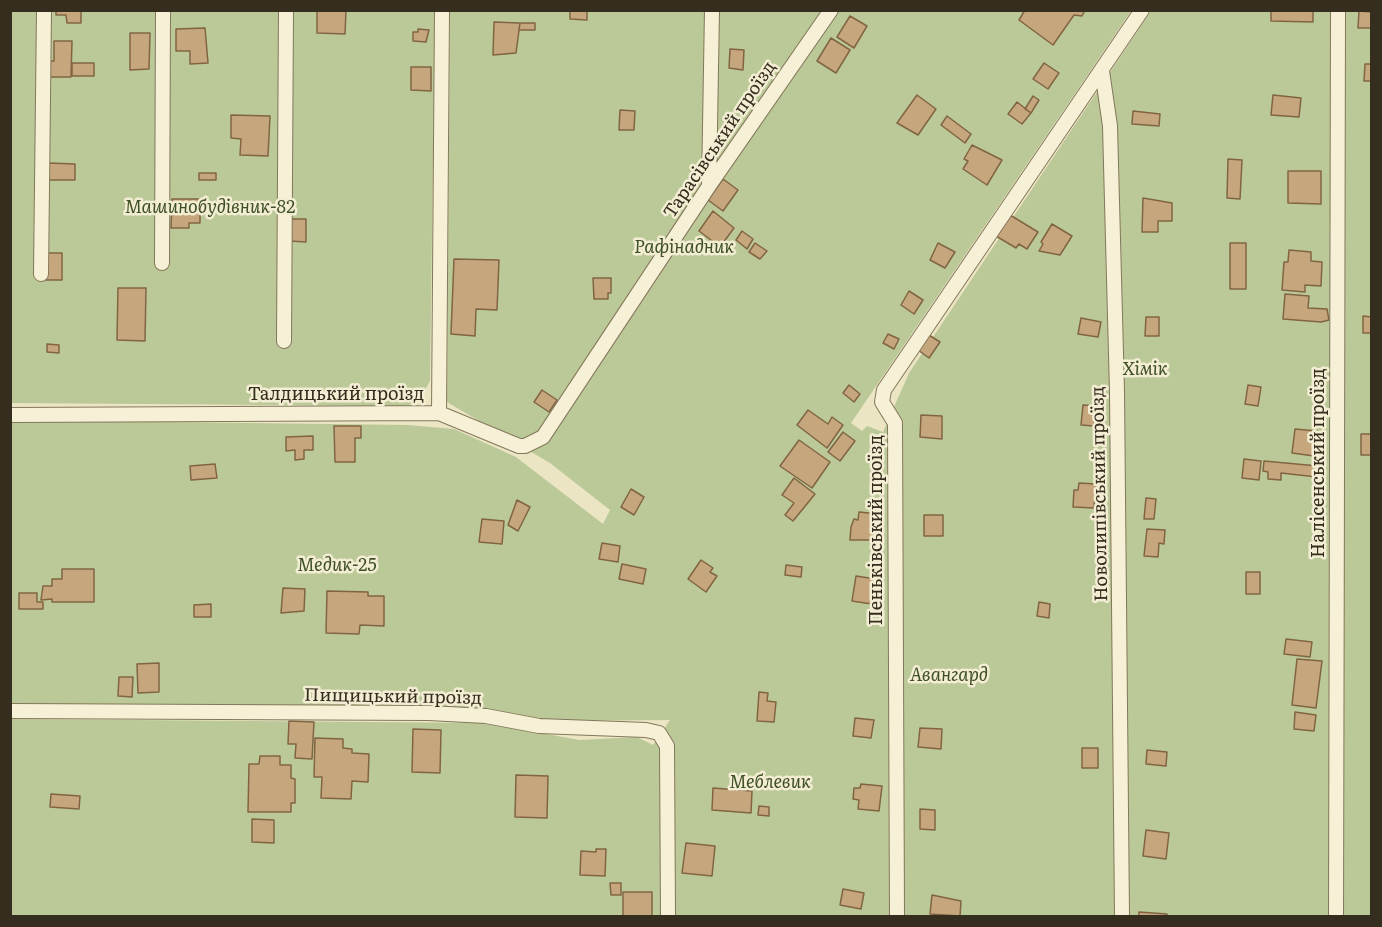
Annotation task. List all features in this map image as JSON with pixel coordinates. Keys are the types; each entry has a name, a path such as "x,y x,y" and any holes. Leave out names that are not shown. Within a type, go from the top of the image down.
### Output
{"lane":[{"path":"41,274 44,10"},
{"path":"162,263 164,10"},
{"path":"284,341 286,10"},
{"name":"Талдицький проїзд","path":"10,415 439,413 442,10"},
{"path":"709,186 711,10"},
{"name":"Тарасівський проїзд","path":"439,413 519,446 525,446 543,437 709,186 831,10"},
{"name":"Пеньківський проїзд","path":"897,916 895,423 882,402 884,390 1142,10"},
{"name":"Налісенський проїзд","path":"1336,916 1338,10"},
{"name":"Новолипівський проїзд","path":"1102,71 1110,126 1117,392 1122,916"},
{"name":"Пищицький проїзд","path":"10,711 429,713 486,716 539,726 646,730 659,733 667,746 668,916"}],"green space":[{"name":"Машинобудівник-82","path":"11,11 435,11 430,381 421,397 408,406 11,403"},
{"path":"450,11 1131,11 851,423 862,431 867,426 883,432 909,373 1151,11 1371,11 1371,916 11,916 11,719 487,723 579,740 637,737 653,745 670,720 548,721 497,711 11,704 11,420 407,425 454,429 516,457 603,524 610,510 550,463 447,402"}],"building":[{"path":"56,10 81,10 81,23 67,23 66,15 56,15"},
{"path":"317,10 346,10 345,34 317,33"},
{"path":"570,10 587,10 587,20 570,19"},
{"path":"1025,10 1085,10 1082,16 1074,15 1053,45 1019,20"},
{"path":"1271,10 1313,10 1313,22 1271,21"},
{"path":"1359,11 1372,12 1372,28 1358,28"},
{"path":"850,16 867,26 854,48 837,37"},
{"path":"494,22 520,23 516,53 493,55"},
{"path":"520,23 535,23 535,30 519,30"},
{"path":"205,28 208,63 190,64 190,51 176,51 176,29"},
{"path":"418,29 429,30 426,42 413,41 413,32 418,32"},
{"path":"130,33 150,33 149,69 130,70"},
{"path":"831,38 850,50 836,73 817,61"},
{"path":"54,41 72,41 71,77 48,77 48,61 54,61"},
{"path":"730,49 744,50 743,70 729,68"},
{"path":"72,63 94,63 94,76 72,76"},
{"path":"1044,63 1059,73 1048,89 1033,79"},
{"path":"1365,64 1372,64 1372,81 1364,81"},
{"path":"411,67 431,67 431,91 411,90"},
{"path":"917,95 936,109 918,135 897,123"},
{"path":"1273,95 1301,98 1299,117 1271,115"},
{"path":"1033,96 1039,100 1031,113 1025,109"},
{"path":"1017,102 1031,113 1022,124 1008,114"},
{"path":"620,110 635,111 634,130 619,130"},
{"path":"1133,111 1160,114 1159,126 1132,124"},
{"path":"231,115 270,116 268,156 240,155 241,139 231,138"},
{"path":"947,116 971,134 965,143 941,125"},
{"path":"972,145 1002,160 987,185 963,169 968,161 964,159"},
{"path":"1228,159 1242,160 1240,199 1227,198"},
{"path":"48,163 75,164 75,180 47,180"},
{"path":"1288,171 1321,171 1321,204 1288,203"},
{"path":"199,173 216,173 216,180 199,180"},
{"path":"723,179 738,190 723,211 708,200"},
{"path":"1143,198 1172,203 1172,221 1158,221 1158,232 1142,232"},
{"path":"172,199 200,199 200,223 189,223 189,228 171,228"},
{"path":"713,211 734,228 720,247 699,231"},
{"path":"1010,215 1038,232 1027,249 1019,244 1016,248 996,236"},
{"path":"290,219 306,219 306,242 290,241"},
{"path":"1052,224 1072,236 1060,255 1039,251 1043,244 1041,242"},
{"path":"742,231 753,239 747,249 736,240"},
{"path":"755,243 767,251 760,259 749,252"},
{"path":"938,243 955,252 945,268 930,260"},
{"path":"1230,243 1246,243 1246,289 1230,289"},
{"path":"1289,250 1311,252 1311,261 1322,262 1321,286 1305,285 1305,292 1282,290 1284,262 1288,262"},
{"path":"45,253 62,253 62,280 46,280"},
{"path":"454,259 499,260 497,310 476,309 475,336 451,334"},
{"path":"593,278 611,278 611,293 608,293 608,299 594,299"},
{"path":"118,288 146,288 145,341 117,340"},
{"path":"909,291 923,300 914,314 901,305"},
{"path":"1285,294 1309,296 1308,308 1327,309 1329,320 1321,322 1283,319"},
{"path":"1363,316 1372,317 1372,333 1363,333"},
{"path":"1146,317 1159,317 1159,336 1145,336"},
{"path":"1081,318 1101,322 1098,337 1078,334"},
{"path":"888,334 899,339 894,349 883,343"},
{"path":"929,335 940,342 929,358 918,350"},
{"path":"47,344 59,345 59,353 47,352"},
{"path":"849,385 860,394 854,402 843,393"},
{"path":"1248,385 1261,387 1258,406 1245,404"},
{"path":"542,390 557,400 549,412 534,402"},
{"path":"1083,405 1096,406 1094,426 1081,425"},
{"path":"808,410 828,424 832,417 843,425 827,448 797,425"},
{"path":"921,415 942,416 942,439 920,437"},
{"path":"334,426 361,426 361,438 355,438 355,462 335,462"},
{"path":"1295,429 1317,431 1314,456 1292,453"},
{"path":"843,432 855,441 840,461 828,452"},
{"path":"1361,434 1372,434 1372,455 1361,455"},
{"path":"313,436 313,450 304,450 304,459 295,460 295,450 286,451 286,437"},
{"path":"799,440 830,462 812,488 780,466"},
{"path":"1244,459 1261,461 1259,480 1242,478"},
{"path":"1264,461 1318,466 1317,477 1281,473 1281,480 1268,479 1268,472 1263,471"},
{"path":"215,464 217,478 191,480 190,466"},
{"path":"794,478 815,494 793,521 785,515 794,503 782,495"},
{"path":"1079,483 1096,484 1094,508 1073,507 1074,490 1078,490"},
{"path":"631,489 644,497 634,515 621,507"},
{"path":"1146,498 1156,499 1154,519 1144,519"},
{"path":"517,500 530,507 518,531 508,525"},
{"path":"859,512 879,514 877,540 850,540 851,527 854,519 858,520"},
{"path":"924,515 943,515 943,536 924,536"},
{"path":"482,519 504,521 502,544 479,542"},
{"path":"1147,529 1165,530 1164,544 1159,543 1158,557 1144,556"},
{"path":"602,543 620,546 618,562 599,559"},
{"path":"701,560 713,568 710,572 717,576 706,592 688,579"},
{"path":"622,564 646,569 643,584 619,579"},
{"path":"786,565 802,567 801,577 785,575"},
{"path":"62,569 94,569 94,602 41,600 43,586 52,586 52,579 62,579"},
{"path":"1246,572 1260,572 1260,594 1246,594"},
{"path":"856,576 876,579 874,593 880,593 878,605 852,601"},
{"path":"283,588 305,589 304,611 281,613"},
{"path":"327,591 368,592 368,596 384,596 384,626 360,625 359,634 326,633"},
{"path":"19,593 37,593 37,602 43,602 43,609 19,609"},
{"path":"1039,602 1050,604 1049,618 1037,616"},
{"path":"211,604 211,617 194,617 194,605"},
{"path":"1286,639 1312,642 1310,657 1284,654"},
{"path":"1297,659 1322,661 1316,708 1292,705"},
{"path":"159,663 159,692 138,693 137,664"},
{"path":"119,677 133,677 132,697 118,696"},
{"path":"759,692 768,693 767,701 776,702 774,722 757,721"},
{"path":"1295,712 1316,715 1314,731 1294,729"},
{"path":"855,718 874,720 871,738 853,736"},
{"path":"289,721 314,722 312,759 295,758 296,744 288,744"},
{"path":"920,728 942,729 941,749 918,747"},
{"path":"413,729 441,730 440,773 412,772"},
{"path":"315,738 343,739 343,748 352,749 352,753 369,754 368,782 352,781 351,799 321,798 322,777 314,777"},
{"path":"1082,748 1098,748 1098,768 1082,768"},
{"path":"1147,750 1167,752 1166,766 1146,764"},
{"path":"260,756 280,756 280,765 291,765 291,778 295,779 295,803 291,803 291,812 248,812 249,764 259,764"},
{"path":"516,775 548,776 547,818 515,817"},
{"path":"861,784 882,786 879,811 858,809 859,800 853,799 854,788 860,788"},
{"path":"713,788 752,791 751,813 712,810"},
{"path":"51,794 80,796 79,809 50,807"},
{"path":"759,806 769,807 769,816 758,815"},
{"path":"920,809 935,810 935,830 920,829"},
{"path":"252,819 274,820 274,843 252,842"},
{"path":"1146,830 1169,833 1166,859 1143,856"},
{"path":"686,843 715,846 712,876 682,873"},
{"path":"596,849 606,849 605,876 580,875 581,851 596,852"},
{"path":"610,883 621,883 621,895 611,895"},
{"path":"843,889 864,893 861,909 840,905"},
{"path":"623,892 652,892 652,916 623,916"},
{"path":"932,895 961,901 960,916 930,914"},
{"path":"1139,912 1167,914 1167,916 1139,916"}],"park label":[{"name":"Рафінадник","path":"684,248"},
{"name":"Хімік","path":"1145,370"},
{"name":"Медик-25","path":"337,566"},
{"name":"Авангард","path":"949,676"},
{"name":"Меблевик","path":"770,783"}]}
